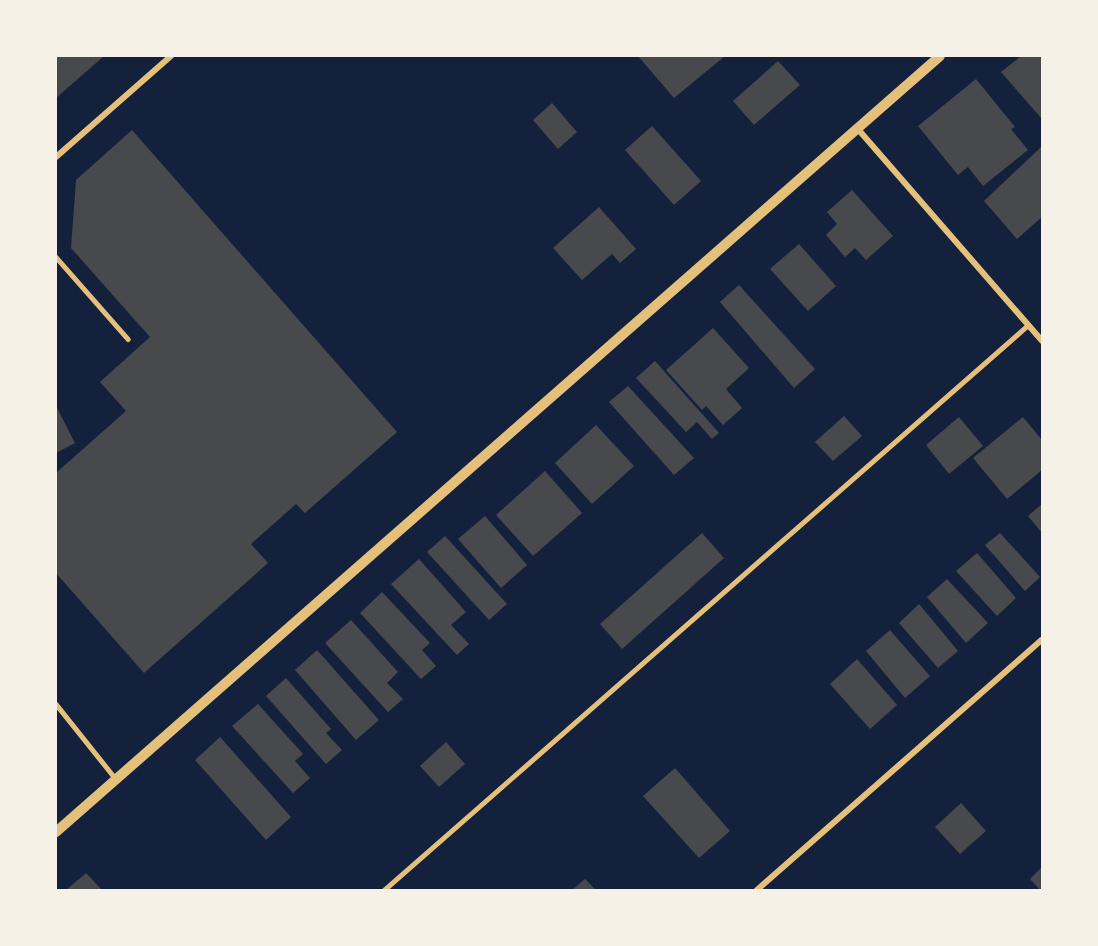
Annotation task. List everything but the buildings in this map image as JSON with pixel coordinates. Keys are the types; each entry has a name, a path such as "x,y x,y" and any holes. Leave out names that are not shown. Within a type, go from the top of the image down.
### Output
{"street":[{"path":"56,157 171,56"},
{"path":"56,832 940,56"},
{"path":"857,128 1042,341"},
{"path":"758,891 1042,640"}],"lane":[{"path":"56,257 128,339"},
{"path":"384,891 1028,325"},
{"path":"56,704 115,778"}]}
